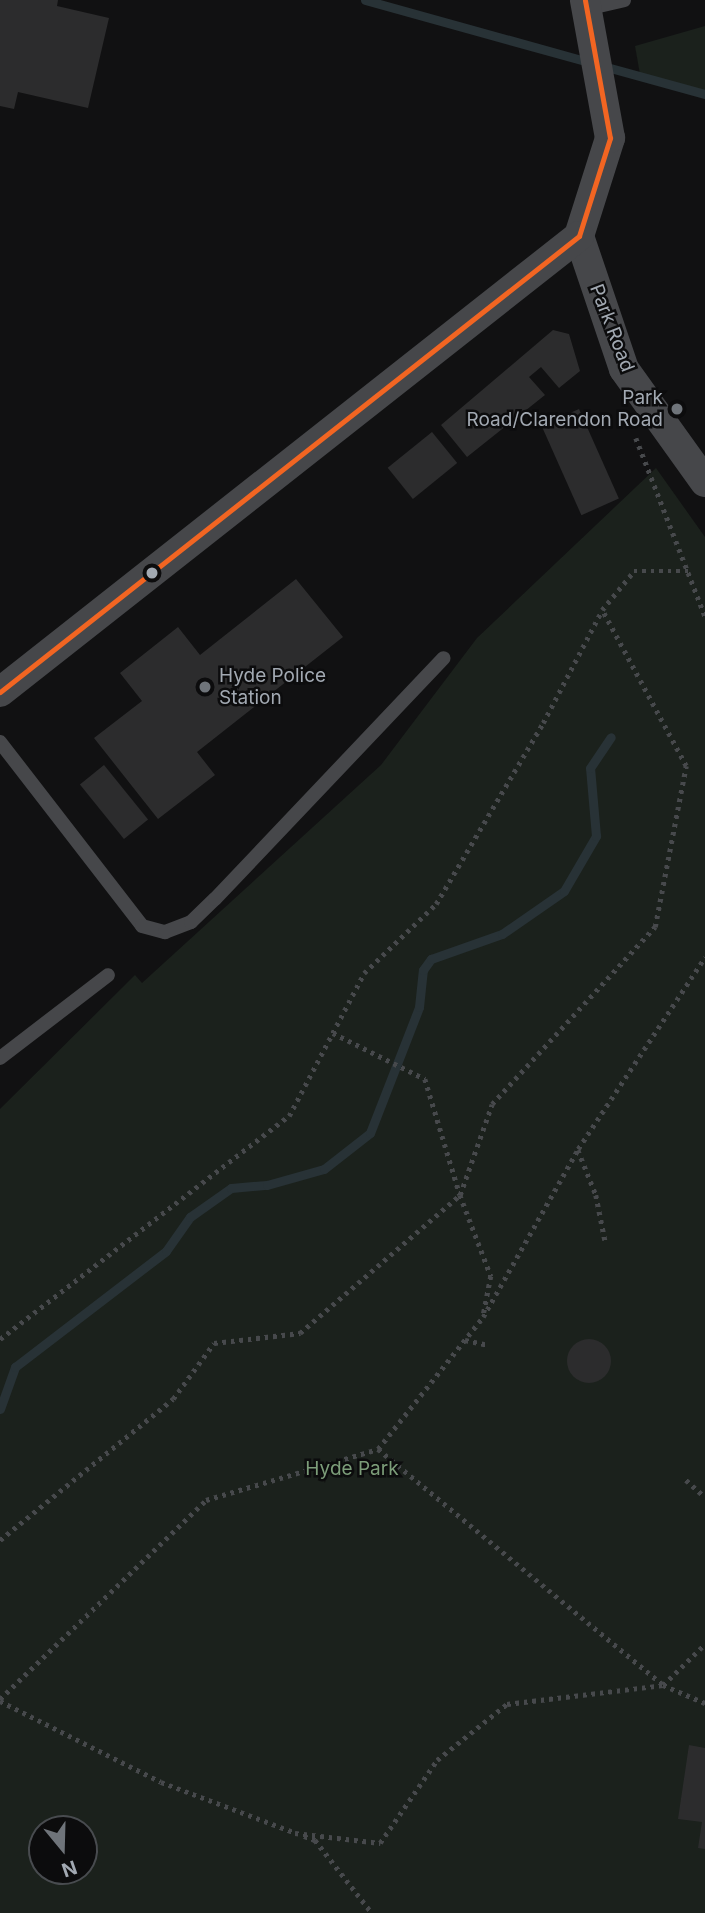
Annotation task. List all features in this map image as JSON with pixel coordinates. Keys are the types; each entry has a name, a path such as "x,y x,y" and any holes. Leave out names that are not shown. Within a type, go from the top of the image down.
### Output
{"street":[{"path":"0,692 579,236 610,138 588,15"},
{"name":"Park Road","path":"579,236 624,369 705,482"}],"lane":[{"path":"588,15 624,0"},
{"path":"0,742 142,926 165,932 191,922 244,870 444,658"},
{"path":"0,1058 108,975"}],"path":[{"path":"635,430 639,455 690,570 705,616"},
{"path":"0,1339 289,1116 364,973 436,904 543,723 602,610 634,570 690,570"},
{"path":"0,1540 173,1399 214,1343 300,1332 460,1195 492,1104 655,927 686,766 602,610"},
{"path":"372,1913 315,1840 161,1782 0,1700 206,1500 378,1449 483,1317 578,1149 705,957"},
{"path":"332,1033 425,1079 460,1195 491,1276 483,1317"},
{"path":"578,1149 596,1195 605,1240"},
{"path":"465,1340 488,1345"},
{"path":"378,1449 663,1685 705,1703"},
{"path":"686,1480 705,1497"},
{"path":"295,1833 380,1843 437,1760 507,1704 663,1685 705,1644"}],"green space":[{"path":"705,26 705,96 641,80 635,46"},
{"name":"Hyde Park","path":"656,468 705,537 705,1913 0,1913 0,1109 135,975 142,983 381,765 477,638"}],"building":[{"path":"0,0 58,0 57,6 109,18 88,108 18,92 14,109 0,106"},
{"path":"553,330 569,334 580,371 559,388 541,367 529,377 545,395 467,457 441,425"},
{"path":"579,409 619,499 581,515 542,426"},
{"path":"432,432 457,463 413,499 388,468"},
{"name":"Hyde Police Station","path":"296,579 343,637 197,752 215,775 158,819 94,738 142,701 120,673 178,627 200,655"},
{"path":"104,765 148,819 124,839 80,785"},
{"path":"589,1339 598,1340 605,1345 610,1352 610,1370 605,1377 598,1382 589,1383 580,1382 573,1377 568,1370 567,1361 568,1352 573,1345 580,1340"},
{"path":"689,1745 705,1748 705,1849 698,1848 702,1822 678,1819"}],"waterway":[{"path":"365,0 589,62"},
{"path":"603,66 705,94"},
{"path":"0,1409 15,1367 166,1251 190,1217 231,1188 267,1185 324,1169 370,1133 419,1007 423,970 431,959 502,934 564,891 596,836 590,768 611,737"}],"transit line":[{"path":"0,692 579,236 610,138 585,0"}],"place":[{"name":"Park Road/Clarendon Road","path":"677,409"},
{"name":"Hyde Police Station","path":"205,687"}]}
